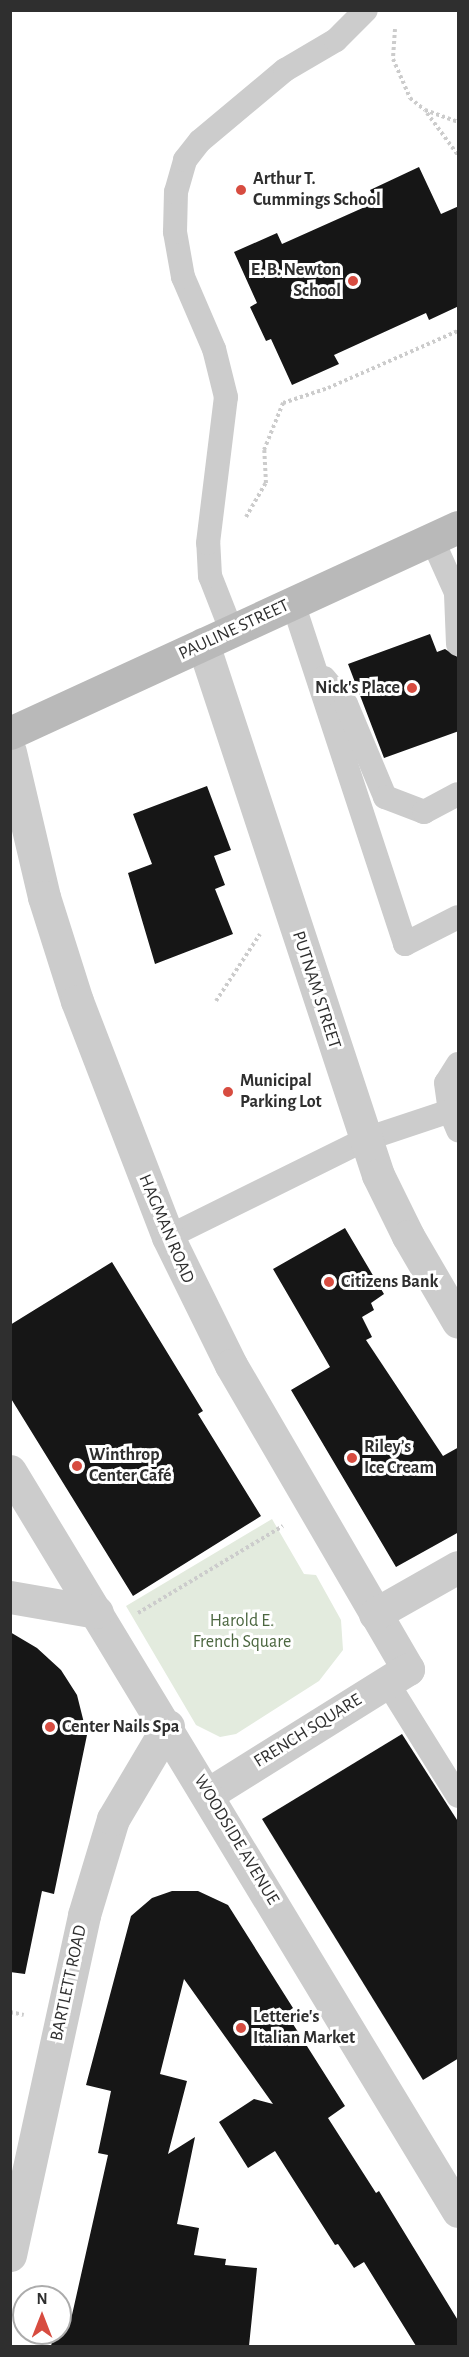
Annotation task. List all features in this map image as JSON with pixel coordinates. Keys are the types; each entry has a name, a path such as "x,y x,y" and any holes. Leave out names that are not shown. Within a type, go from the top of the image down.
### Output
{"main road":[{"name":"PAULINE STREET","path":"10,733 445,533"}],"street":[{"name":"PUTNAM STREET","path":"217,638 366,1139 396,1214 459,1322"},
{"name":"HAGMAN ROAD","path":"10,752 41,887 77,1001 168,1237 231,1365 375,1614 398,1675"},
{"name":"WOODSIDE AVENUE","path":"10,1471 168,1726 459,2211"},
{"path":"375,1614 459,1567"},
{"path":"10,1597 97,1612"},
{"name":"FRENCH SQUARE","path":"208,1794 398,1675"},
{"name":"BARTLETT ROAD","path":"10,2255 84,1915 113,1819 168,1726"}],"lane":[{"path":"217,638 208,543 226,397 214,349 183,277 176,231 176,192 185,160 200,141 285,70 336,40 366,10"},
{"path":"445,533 458,596 459,644"},
{"path":"293,603 405,944 459,917"},
{"path":"316,670 346,704 385,797 424,812 459,795"},
{"path":"168,1237 366,1139 454,1121 446,1083 459,1064"},
{"path":"398,1675 459,1796"}],"path":[{"path":"397,19 393,59 410,98 425,110 459,155"},
{"path":"425,110 459,122"},
{"path":"243,521 266,483 264,450 283,403 328,388 459,331"},
{"path":"216,1002 262,931"},
{"path":"137,1613 283,1526"},
{"path":"10,2012 27,2016"}],"green space":[{"name":"Harold E. French Square","path":"272,1519 304,1574 316,1575 341,1620 343,1650 319,1681 236,1734 220,1737 196,1725 126,1606"}],"building":[{"name":"E. B. Newton School","path":"419,167 441,214 459,206 459,306 429,320 426,313 334,355 339,364 292,385 271,339 266,341 250,307 257,303 234,252 277,233 282,244 376,202 370,190"},
{"path":"430,634 437,652 445,649 459,658 459,731 384,758 348,664"},
{"path":"207,786 231,850 214,856 225,885 215,889 233,934 155,964 128,873 152,864 133,814"},
{"path":"345,1228 384,1294 371,1303 374,1310 362,1317 372,1337 366,1340 443,1456 459,1447 459,1532 396,1567 291,1390 330,1367 273,1269"},
{"path":"112,1262 203,1411 198,1414 261,1516 133,1596 10,1397 10,1325"},
{"path":"10,1632 37,1648 61,1670 77,1695 87,1735 54,1894 42,1891 25,1974 10,1972"},
{"path":"402,1734 459,1823 459,2058 423,2080 262,1819"},
{"path":"172,1891 198,1891 228,1905 293,2008 286,2013 345,2106 328,2118 376,2193 379,2191 459,2322 459,2346 416,2346 364,2262 354,2268 338,2244 335,2245 275,2151 248,2168 219,2122 254,2099 273,2104 184,1979 160,2074 187,2081 168,2154 195,2137 177,2224 199,2228 194,2255 226,2259 225,2265 257,2268 249,2346 51,2346 72,2345 72,2315 108,2155 98,2153 111,2091 86,2085 131,1916 152,1898"}],"place":[{"name":"Arthur T. Cummings School","path":"241,190"},
{"name":"E. B. Newton School","path":"353,281"},
{"name":"Nick's Place","path":"412,688"},
{"name":"Municipal Parking Lot","path":"228,1092"},
{"name":"Citizens Bank","path":"329,1282"},
{"name":"Riley’s Ice Cream","path":"352,1458"},
{"name":"Winthrop Center Café","path":"77,1466"},
{"name":"Center Nails Spa","path":"50,1727"},
{"name":"Letterie's Italian Market","path":"241,2028"}]}
